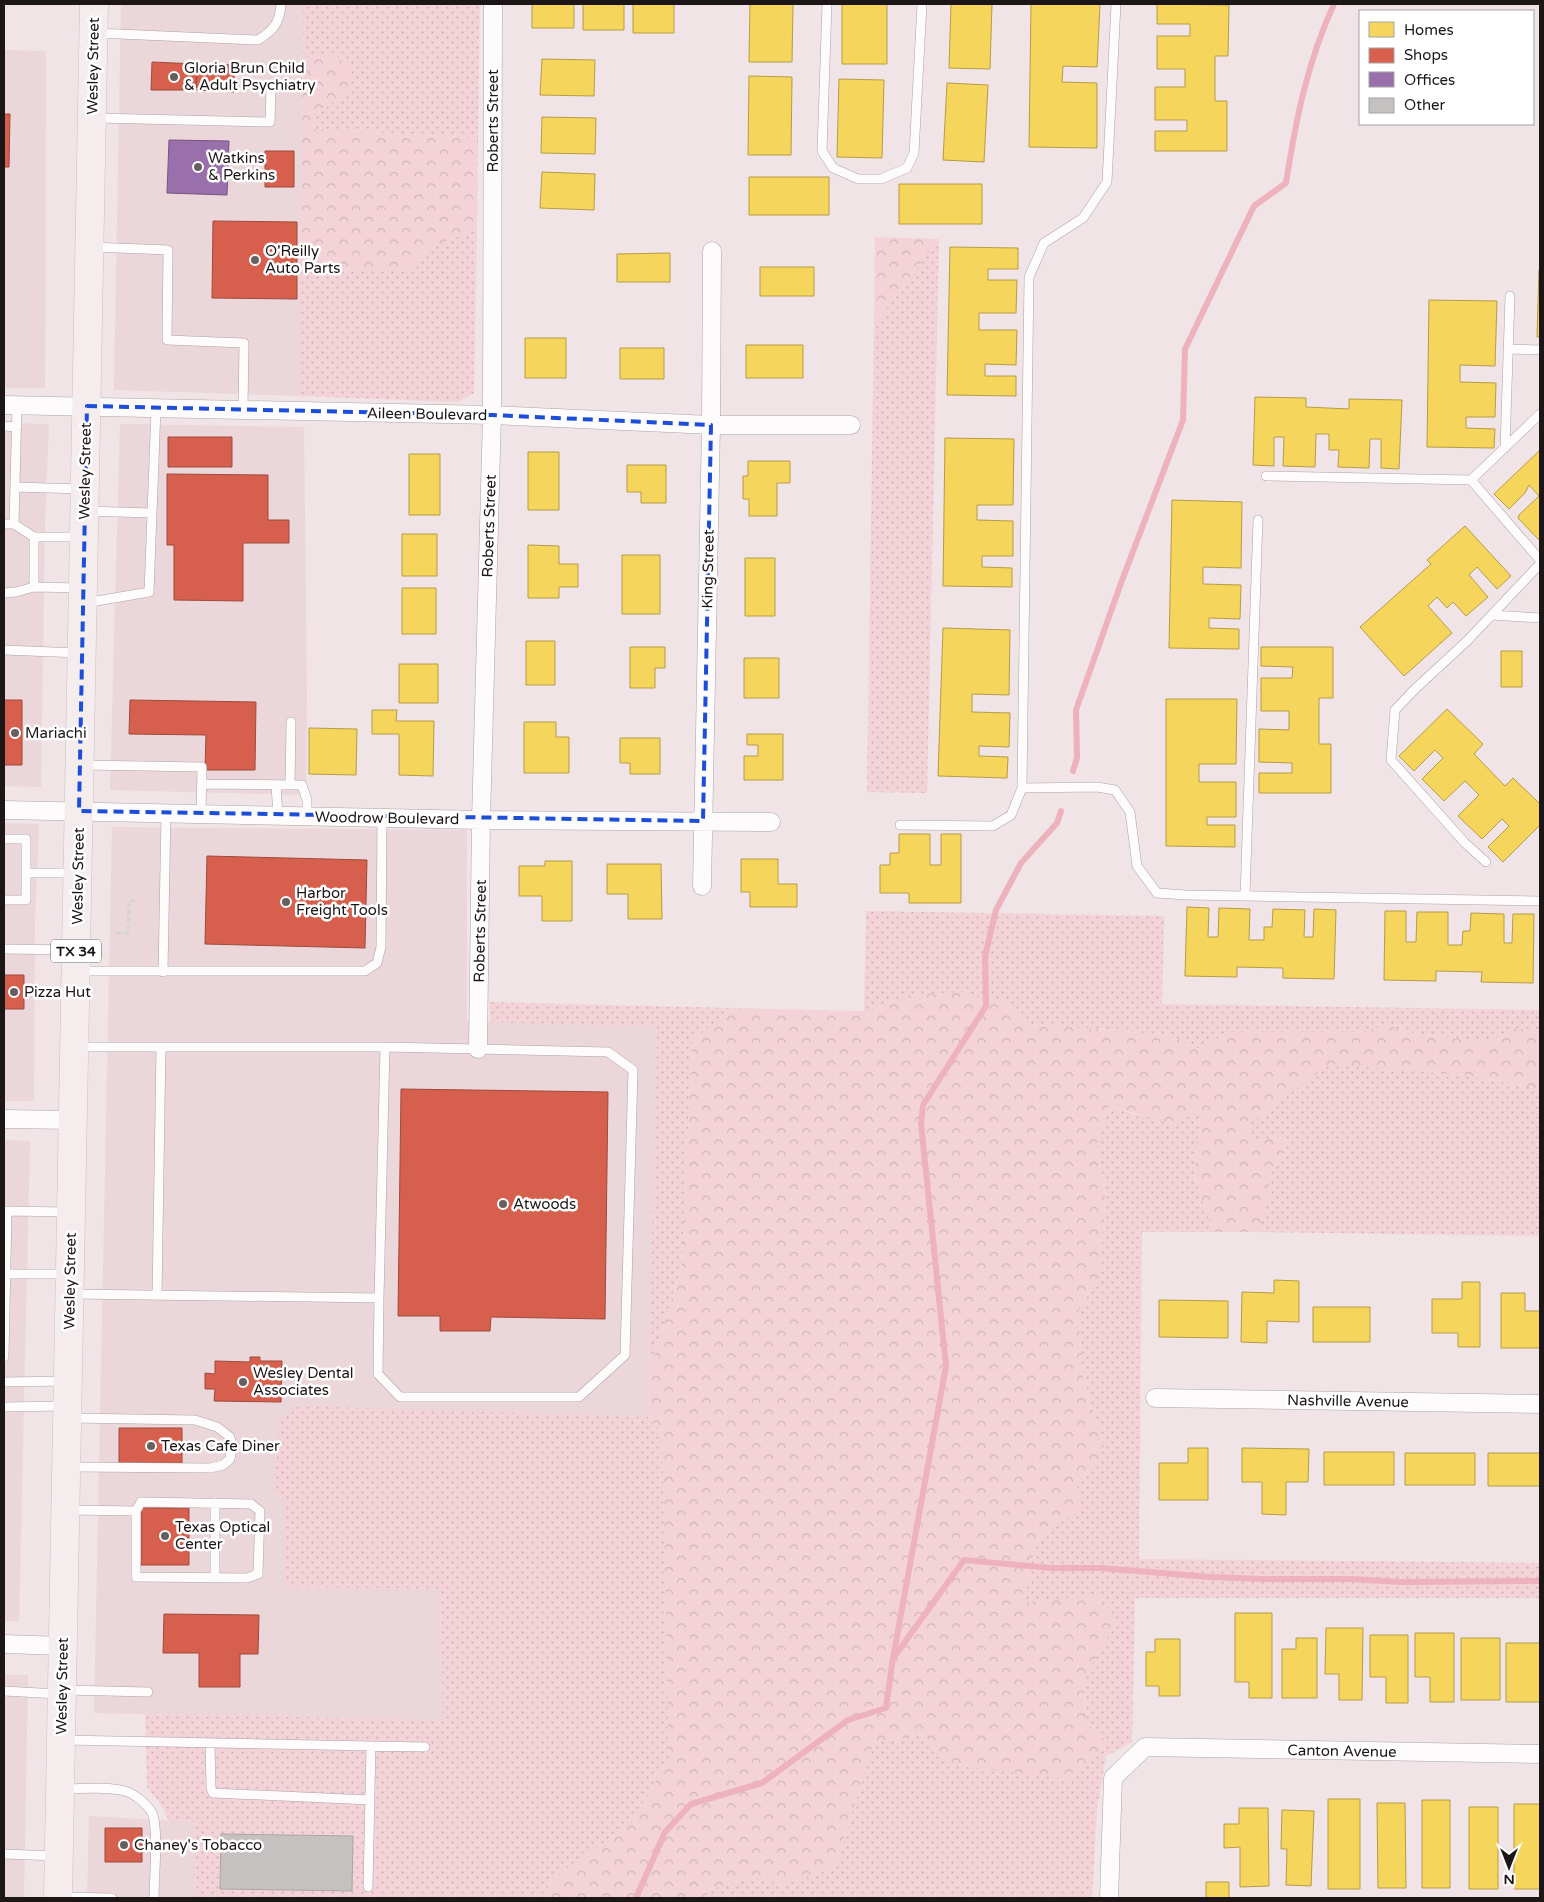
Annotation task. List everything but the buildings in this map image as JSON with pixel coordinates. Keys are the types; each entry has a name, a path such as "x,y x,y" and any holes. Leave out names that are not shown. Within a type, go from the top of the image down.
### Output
{"main road":[{"name":"Wesley Street","path":"58,1898 94,4"}],"street":[{"name":"Roberts Street","path":"478,1049 481,820 492,415 493,4"},
{"name":"King Street","path":"702,886 711,425 712,252"},
{"name":"Aileen Boulevard","path":"10,405 492,415 711,425 851,425"},
{"name":"Woodrow Boulevard","path":"4,810 481,820 771,822"},
{"path":"4,1119 73,1120"},
{"name":"Nashville Avenue","path":"1155,1398 1540,1404"},
{"path":"4,1644 63,1646"},
{"name":"Canton Avenue","path":"1109,1898 1113,1778 1145,1748 1540,1754"}],"lane":[{"path":"94,33 258,40 268,34 280,18 281,4"},
{"path":"827,4 822,151 833,168 858,179 881,179 907,168 914,153 922,4"},
{"path":"900,825 993,826 1011,815 1022,788 1029,276 1044,242 1083,218 1108,182 1116,4"},
{"path":"92,118 270,122 271,87"},
{"path":"89,247 168,250 167,340 244,342 243,410"},
{"path":"1505,448 1510,296"},
{"path":"1508,349 1540,350"},
{"path":"10,405 17,427 14,524"},
{"path":"4,592 16,592 34,587 83,595 149,592 156,408"},
{"path":"1266,476 1471,480 1540,414"},
{"path":"4,426 17,427"},
{"path":"1471,480 1540,560"},
{"path":"15,488 84,512 151,513"},
{"path":"34,537 84,512"},
{"path":"1245,895 1258,520"},
{"path":"4,524 14,524 34,537"},
{"path":"34,537 34,587"},
{"path":"1486,862 1459,836 1391,760 1395,710 1467,641 1540,564"},
{"path":"1492,615 1540,618"},
{"path":"4,650 82,653"},
{"path":"290,785 291,722"},
{"path":"80,765 202,767 201,814"},
{"path":"202,784 302,785 307,800 307,816"},
{"path":"276,785 278,816"},
{"path":"1022,788 1097,787 1115,790 1130,812 1137,866 1157,893 1540,901"},
{"path":"163,972 166,813"},
{"path":"4,949 76,961 163,972 365,971 377,963 381,947 382,818"},
{"path":"4,839 26,839 26,900 4,900"},
{"path":"26,873 78,873"},
{"path":"75,1047 385,1047 608,1052 633,1070 625,1355 578,1397 400,1396 378,1374 385,1047"},
{"path":"157,1296 161,1047"},
{"path":"4,1357 5,1207 71,1212"},
{"path":"5,1274 157,1296 379,1298"},
{"path":"4,1382 68,1402 196,1420 217,1427 230,1437 232,1446 230,1459 223,1464 210,1468 66,1467"},
{"path":"4,1407 68,1402"},
{"path":"141,1502 215,1503 251,1504 260,1511 258,1574 247,1578 136,1578 136,1511 141,1502"},
{"path":"215,1503 215,1578"},
{"path":"66,1510 136,1511"},
{"path":"4,1692 148,1692"},
{"path":"61,1740 425,1747"},
{"path":"210,1743 211,1788 213,1793 370,1800"},
{"path":"368,1887 371,1746"},
{"path":"60,1789 109,1789 127,1792 142,1801 152,1814 155,1827 154,1898"},
{"path":"4,1854 59,1856"},
{"path":"58,1898 112,1898"}],"path":[{"path":"116,933 128,933 129,901 136,901"}],"highlighted area":[{"path":"87,406 492,415 711,425 703,821 79,811"}],"shaded area":[{"path":"121,4 303,4 299,396 114,390"},
{"path":"4,50 46,51 45,388 4,388"},
{"path":"4,423 49,424 45,519 41,787 4,786"},
{"path":"120,424 304,427 307,697 306,795 110,790"},
{"path":"4,823 39,824 35,918 34,1101 4,1101"},
{"path":"112,827 467,830 467,1021 657,1027 648,1417 299,1407 274,1496 284,1497 284,1587 441,1589 443,1720 94,1713"},
{"path":"4,1140 30,1141 19,1621 4,1621"},
{"path":"4,1675 28,1675 24,1898 4,1898"},
{"path":"89,1816 194,1822 196,1898 87,1898"}],"green space":[{"path":"303,4 480,4 478,138 313,129 315,113 352,91 333,53 303,58"},
{"path":"333,53 350,68 352,91 315,113 313,129 478,138 477,229 429,248 410,270 300,271 303,58"},
{"path":"477,229 474,393 458,402 299,396 300,271 410,270 429,248"},
{"path":"875,237 939,239 874,325"},
{"path":"939,239 927,793 867,792 874,325"},
{"path":"866,911 1164,916 1162,1004 1540,1010 1540,1031 1514,1028 1488,1043 1400,1031 1390,1025 1359,1032 1227,1032 1201,1050 1170,1035 1028,1024 1007,1002 864,1011"},
{"path":"963,992 1007,1002 1028,1024 1170,1035 1201,1050 1227,1032 1359,1032 1390,1025 1400,1031 1488,1043 1514,1028 1540,1031 1540,1089 1465,1075 1329,1064 1249,1124 1254,1143 1274,1136 1288,1141 1269,1178 1269,1196 1257,1232 1213,1232 1194,1175 1201,1109 1174,1125 1109,1106 1097,1144 1105,1195 1101,1272 1078,1312 1083,1377 1104,1446 1076,1489 1082,1507 1036,1541 1023,1603 1100,1595 1117,1621 1083,1680 1087,1724 1108,1743 1068,1779 951,1765 924,1735 874,1742 835,1868 782,1885 755,1877 708,1890 707,1898 543,1898 552,1879 631,1824 669,1757 662,1433 648,1417 649,1371 682,1266 692,1041 732,1008 864,1011 910,995"},
{"path":"489,1002 732,1008 692,1041 682,1266 649,1371 657,1027 490,1022"},
{"path":"1329,1063 1465,1075 1540,1089 1540,1236 1257,1232 1269,1196 1269,1178 1288,1141 1274,1136 1254,1143 1249,1124"},
{"path":"1109,1106 1136,1115 1201,1108 1194,1175 1213,1232 1142,1232 1139,1559 1540,1563 1540,1598 1135,1598 1132,1742 1106,1756 1097,1809 1092,1898 707,1898 708,1890 755,1877 782,1885 835,1868 874,1742 924,1735 951,1765 1107,1744 1087,1724 1083,1680 1116,1621 1100,1595 1023,1604 1036,1541 1081,1507 1076,1489 1104,1446 1083,1377 1078,1312 1101,1272 1105,1195 1097,1144"},
{"path":"299,1406 648,1417 662,1433 669,1757 631,1824 552,1879 543,1898 196,1898 194,1822 169,1821 162,1806 147,1787 145,1714 443,1720 441,1589 284,1587 284,1497 274,1496 279,1420"}],"waterway":[{"path":"1073,771 1077,758 1076,710 1121,583 1183,420 1185,349 1254,206 1286,183 1304,92 1317,48 1334,4"},
{"path":"636,1898 665,1832 691,1804 762,1783 848,1720 886,1708 893,1658 946,1366 921,1123 923,1105 986,1006 985,956 996,910 1021,863 1057,823 1061,811"},
{"path":"894,1657 964,1560 1051,1568 1101,1568 1210,1577 1261,1579 1351,1579 1401,1582 1540,1581"}],"place":[{"name":"Gloria Brun Child & Adult Psychiatry","path":"174,77"},
{"name":"Watkins & Perkins","path":"198,167"},
{"name":"O'Reilly Auto Parts","path":"255,260"},
{"name":"Mariachi","path":"15,733"},
{"name":"Harbor Freight Tools","path":"286,902"},
{"name":"Pizza Hut","path":"14,992"},
{"name":"Atwoods","path":"503,1204"},
{"name":"Wesley Dental Associates","path":"243,1382"},
{"name":"Texas Cafe Diner","path":"151,1446"},
{"name":"Texas Optical Center","path":"165,1536"},
{"name":"Chaney's Tobacco","path":"124,1845"}]}
